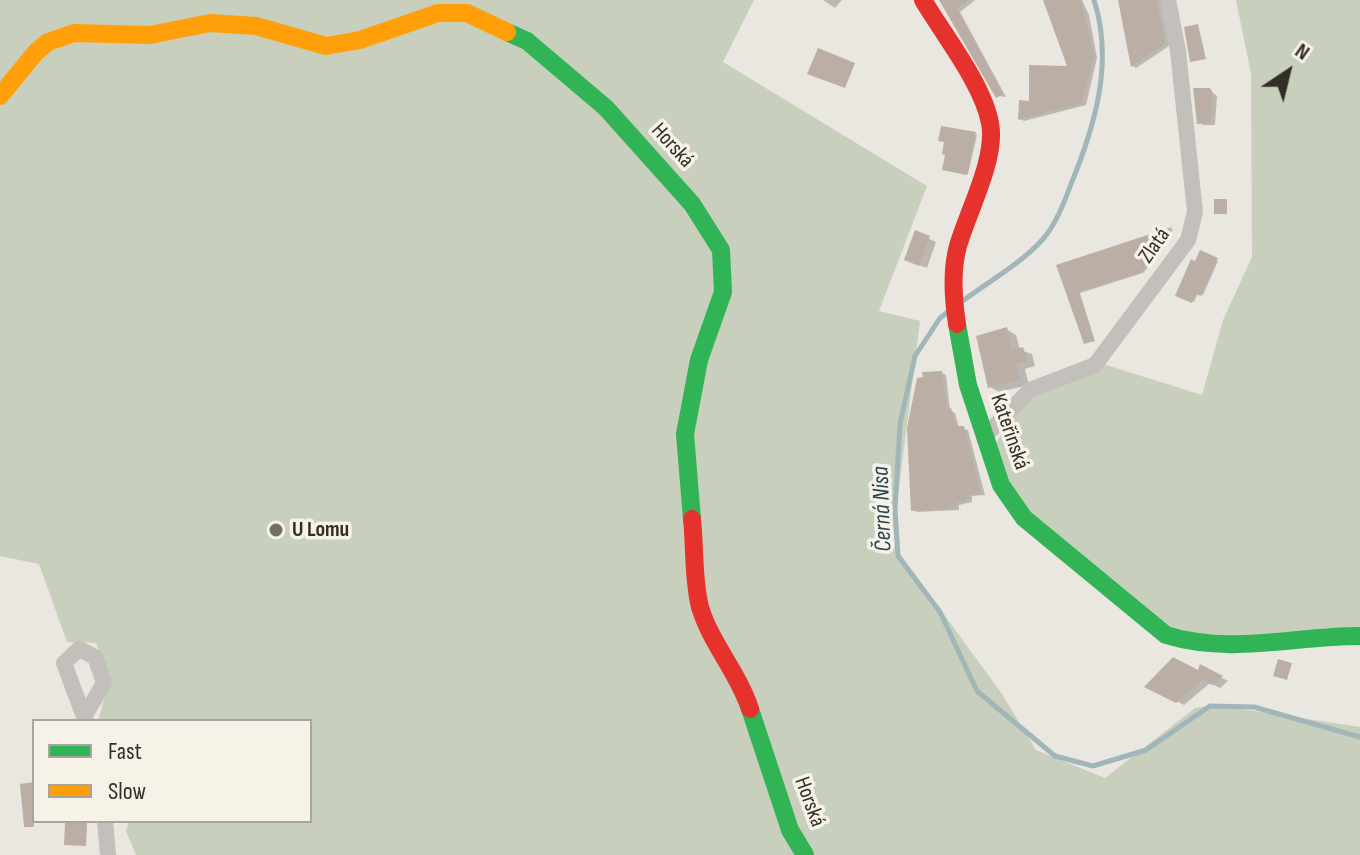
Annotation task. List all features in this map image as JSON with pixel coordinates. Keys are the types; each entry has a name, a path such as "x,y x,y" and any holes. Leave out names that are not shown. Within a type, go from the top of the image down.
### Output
{"street":[{"name":"Kateřinská","path":"923,0 982,99 992,142 983,180 957,249 952,294 958,340 1001,485 1024,518 1166,635 1192,646 1229,649 1329,635 1360,636"},
{"name":"Zlatá","path":"985,436 1030,390 1095,365 1188,240 1195,212 1178,51 1168,0"},
{"name":"Horská","path":"0,96 36,52 48,42 74,33 150,35 210,23 256,26 326,46 360,40 438,13 467,13 527,41 606,108 692,204 721,250 723,292 699,360 685,434 700,606 717,646 742,684 758,722 790,830 805,855"},
{"path":"105,823 108,855"}],"green space":[{"path":"0,0 754,0 723,62 927,186 879,311 920,321 892,543 1002,694 1036,750 1105,778 1195,708 1216,705 1360,727 1360,855 136,855 126,831 128,823 312,823 312,719 99,719 110,678 96,643 67,642 39,564 0,556"},
{"path":"1236,0 1360,0 1360,627 1228,640 1171,627 1031,512 1009,481 995,446 1028,401 1052,385 1103,364 1202,395 1223,320 1252,257 1251,74"}],"building":[{"path":"939,0 969,0 957,9 1003,94 996,98"},
{"path":"1043,0 1081,0 1094,55 1082,103 1018,120 1019,100 1029,101 1029,65 1067,66"},
{"path":"1118,0 1157,0 1165,44 1131,67"},
{"path":"1198,24 1206,59 1190,62 1184,27"},
{"path":"818,48 855,63 845,88 807,74"},
{"path":"1193,88 1210,88 1213,93 1211,123 1197,124"},
{"path":"941,126 976,132 967,175 942,170 944,142 938,141"},
{"path":"1214,199 1227,199 1227,214 1214,214"},
{"path":"1172,227 1162,250 1140,273 1079,292 1094,341 1084,344 1056,265"},
{"path":"915,230 930,236 919,266 904,260"},
{"path":"1200,250 1218,258 1201,296 1196,294 1192,303 1175,296 1191,259 1195,261"},
{"path":"1007,327 1012,350 1023,347 1027,361 1016,364 1020,380 988,388 976,336"},
{"path":"942,371 947,409 951,408 956,426 964,426 982,494 968,495 969,500 956,503 956,508 911,511 907,428 917,378 923,377 922,372"},
{"path":"1173,657 1198,670 1200,664 1223,676 1212,685 1202,680 1176,703 1144,687"},
{"path":"1278,659 1292,663 1287,680 1273,676"},
{"path":"32,782 34,827 24,827 20,784"},
{"path":"65,823 87,823 86,846 64,845"}],"waterway":[{"name":"Černá Nisa","path":"960,303 1034,248 1056,220 1088,140 1099,94 1102,47 1094,0"},
{"name":"Černá Nisa","path":"949,311 940,318 915,356 900,424 895,509 898,556 940,612 977,691 1055,756 1093,766 1146,750 1210,706 1254,707 1360,737"}],"traffic: fast":[{"path":"507,32 527,41 606,108 692,204 721,250 723,292 699,360 685,434 692,519"},
{"path":"957,324 968,385 1001,485 1024,518 1166,635 1214,644 1360,636"},
{"path":"750,709 790,830 805,855"}],"traffic: slow":[{"path":"0,96 36,52 48,42 74,33 150,35 210,23 256,26 326,46 360,40 438,13 467,13 507,32"}],"traffic: jam":[{"path":"923,0 971,76 990,123 986,168 954,265 957,324"},
{"path":"692,519 700,607 750,709"}],"place":[{"name":"U Lomu","path":"276,530"}]}
